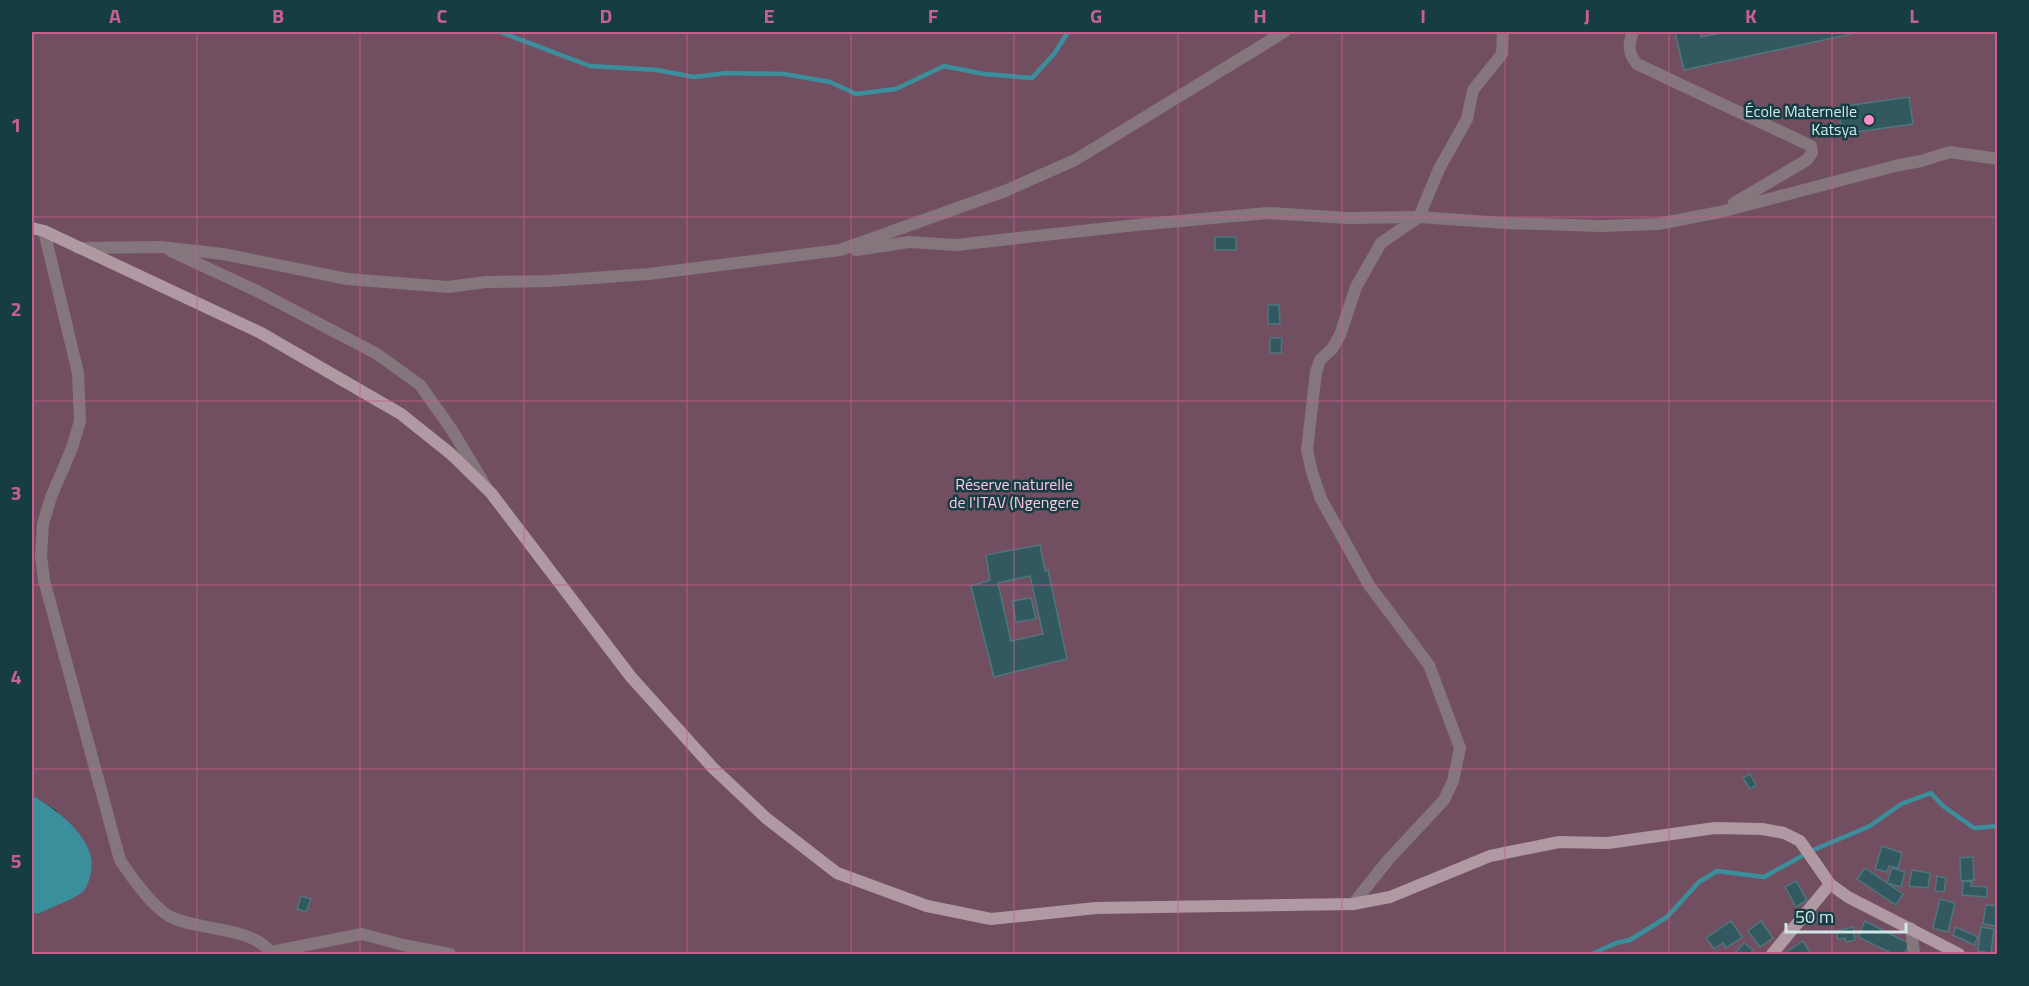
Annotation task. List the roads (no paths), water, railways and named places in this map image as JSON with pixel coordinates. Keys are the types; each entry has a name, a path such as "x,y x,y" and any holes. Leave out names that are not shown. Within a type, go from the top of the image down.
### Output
{"street":[{"path":"840,250 1005,191 1075,160 1284,32"},
{"path":"1353,904 1388,860 1444,800 1453,781 1460,748 1429,665 1369,585 1321,499 1307,450 1316,372 1320,360 1332,349 1340,335 1356,286 1381,243 1419,217 1439,169 1467,119 1473,90 1502,54 1503,32"},
{"path":"1633,32 1629,45 1630,56 1637,64 1811,146 1812,153 1807,160 1720,212"},
{"path":"78,248 161,247 222,254 347,279 448,287 486,282 550,281 649,274 840,250 862,250 909,242 956,245 1268,213 1347,218 1419,217 1601,226 1658,224 1720,212 1950,152 1998,159"},
{"path":"32,228 44,231 261,333 401,414 451,454 491,494"},
{"path":"44,231 78,373 80,421 43,524 41,556 44,580 120,860 138,887 169,916 208,928 244,935 263,945 271,953 362,934 450,954"},
{"path":"161,247 259,292 377,354 420,385 452,430 491,494 631,677 712,768 766,818 837,873 927,906 991,919 1096,908 1353,904 1390,897 1490,856 1559,842 1608,843 1715,828 1762,829 1784,833 1800,841 1830,884 1848,897 1959,954"},
{"path":"1772,954 1830,884"},
{"path":"1911,928 1914,954"}],"water":[{"path":"32,795 65,818 75,828 90,852 92,864 87,886 83,892 38,914 32,912"}],"waterway":[{"path":"500,32 590,66 657,70 694,77 726,73 784,74 830,82 856,94 896,89 944,66 984,74 1032,78 1054,54 1068,32"},
{"path":"1592,954 1616,943 1630,940 1667,917 1699,882 1717,871 1764,877 1811,851 1870,826 1901,804 1931,793 1943,806 1974,828 1998,826"}],"place":[{"name":"École Maternelle Katsya","path":"1869,120"}],"park label":[{"name":"Réserve naturelle de l'ITAV (Ngengere","path":"1014,493"}]}
